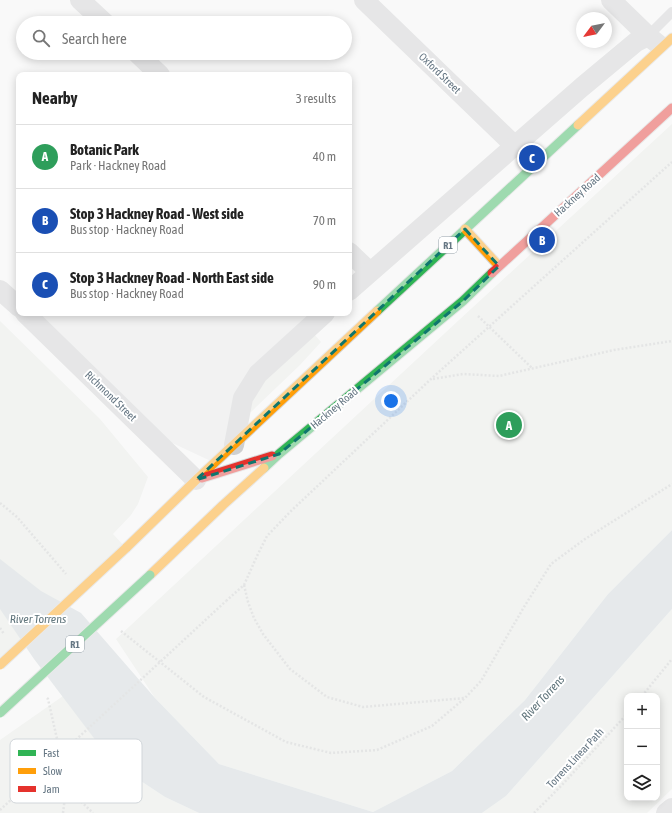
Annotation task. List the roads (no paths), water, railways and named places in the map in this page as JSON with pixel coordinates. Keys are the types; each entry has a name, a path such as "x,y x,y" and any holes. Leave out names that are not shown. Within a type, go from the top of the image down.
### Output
{"highway":[{"name":"R1","path":"0,664 126,548 196,480 465,229 660,40"},
{"name":"Hackney Road","path":"0,713 279,454 463,300 672,108"},
{"path":"465,229 499,266"},
{"path":"196,480 279,454"}],"street":[{"path":"80,0 97,16"},
{"name":"Oxford Street","path":"364,0 515,146"},
{"path":"611,0 660,40"},
{"path":"352,288 582,87 636,42 660,40"},
{"path":"144,60 157,72"},
{"path":"352,255 370,272"},
{"path":"0,290 16,304"},
{"name":"Richmond Street","path":"28,316 196,480"},
{"path":"234,445 243,398 258,374 322,316"},
{"path":"666,813 672,808"}],"lane":[{"path":"660,40 672,12"}],"water":[{"name":"River Torrens","path":"672,530 672,609 506,796 482,813 199,813 165,797 142,782 142,739 95,739 34,659 0,609 0,559 41,591 81,613 155,698 219,764 373,812 452,771 525,700 608,594"}],"place":[{"name":"Stop 3 Hackney Road - North East side","path":"532,158"},
{"name":"Stop 3 Hackney Road - West side","path":"542,240"},
{"name":"Botanic Park","path":"509,425"}]}
